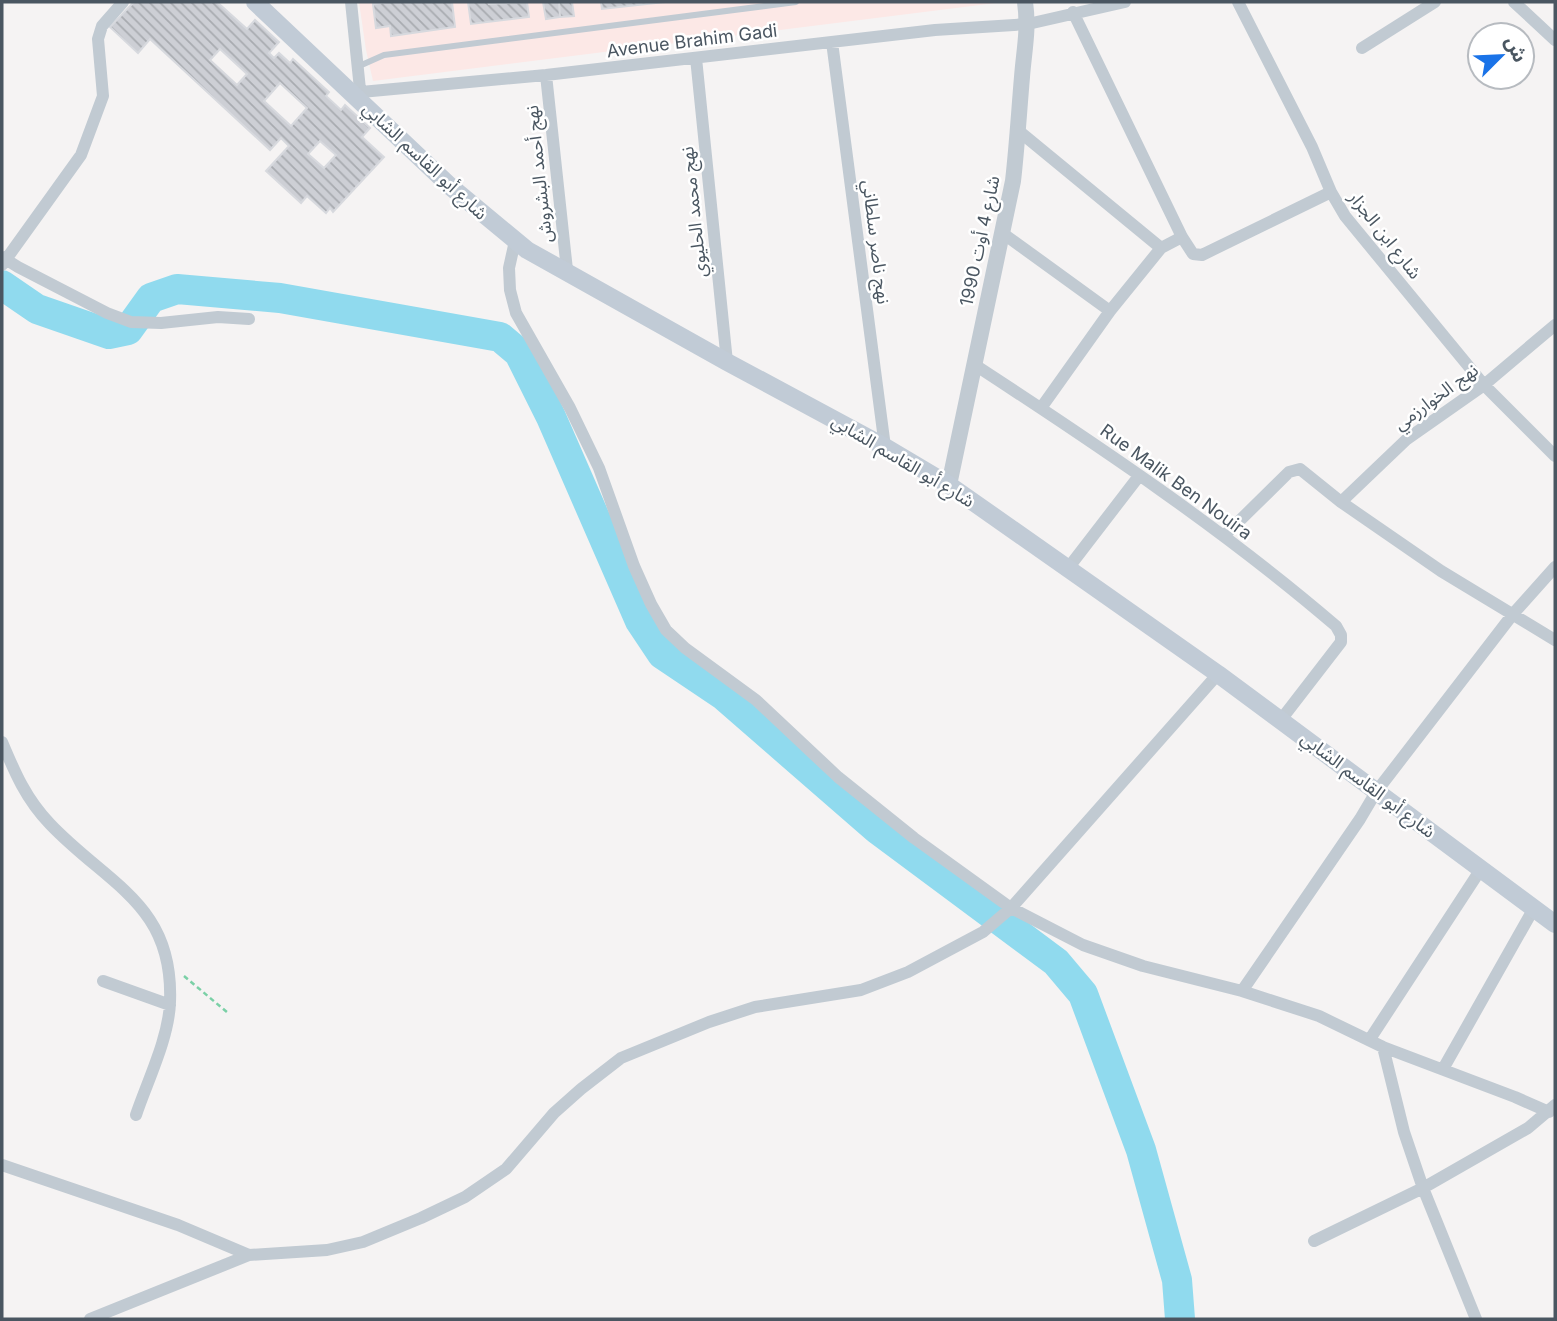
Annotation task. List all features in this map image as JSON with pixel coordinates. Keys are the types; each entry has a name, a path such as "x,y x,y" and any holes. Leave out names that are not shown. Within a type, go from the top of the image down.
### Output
{"main road":[{"name":"شارع أبو القاسم الشابي","path":"255,2 361,97 451,187 527,250 949,485 1218,674 1555,924"}],"street":[{"path":"123,2 102,26 98,38 103,96 82,155 3,260 107,313 131,321 161,323 218,317 248,319"},
{"path":"351,2 361,97"},
{"name":"شارع 4 أوت 1990","path":"949,485 1013,181 1020,132 1022,76 1028,24 1025,2"},
{"name":"Avenue Brahim Gadi","path":"361,97 936,30 1028,24 1125,2"},
{"name":"شارع ابن الجزار","path":"1238,2 1345,216 1485,385 1555,456"},
{"path":"1362,48 1435,2"},
{"path":"1514,2 1555,40"},
{"path":"1073,12 1182,237 1193,254 1202,255 1331,192"},
{"name":"نهج ناصر سلطاني","path":"832,42 885,447"},
{"name":"نهج محمد الحليوي","path":"696,58 727,362"},
{"name":"نهج أحمد البشروش","path":"547,75 567,270"},
{"path":"1020,132 1161,248"},
{"path":"1001,232 1110,311"},
{"path":"1041,408 1110,311 1161,248 1182,237"},
{"path":"515,241 509,279 516,313 570,408 599,468 634,566 666,630 685,648 756,700 838,777 1006,912 1083,945 1143,965 1242,991 1319,1016 1383,1046 1552,1108"},
{"name":"نهج الخوارزمي","path":"1341,502 1407,439 1485,385 1555,325"},
{"name":"Rue Malik Ben Nouira","path":"975,365 1139,475 1224,537 1336,626 1341,642 1280,720"},
{"path":"1224,537 1294,470 1304,471 1341,502 1440,571 1555,640"},
{"path":"1069,568 1139,475"},
{"path":"1242,991 1376,792 1513,614 1555,567"},
{"path":"90,1319 249,1255 327,1250 363,1242 421,1218 465,1197 506,1169 554,1114 621,1058 709,1022 755,1007 861,990 908,972 983,932 1006,912 1218,674"},
{"path":"2,741 16,776 35,807 69,843 127,892 150,919 164,945 169,969 170,1005 162,1041 135,1115"},
{"path":"1370,1040 1480,869"},
{"path":"1443,1069 1534,908"},
{"path":"103,981 170,1005"},
{"path":"1383,1046 1404,1132 1423,1188 1476,1319"},
{"path":"1314,1241 1423,1188 1528,1128 1552,1108"},
{"path":"2,1165 178,1225 249,1255"}],"lane":[{"path":"357,67 384,55 796,2"}],"path":[{"path":"169,969 187,978 228,1013"}],"shaded area":[{"path":"359,2 1004,2 373,81"}],"building":[{"path":"134,2 217,2 247,29 255,20 279,42 269,53 274,58 279,53 290,63 293,59 329,92 326,96 341,110 345,105 370,128 362,137 384,157 333,212 330,208 326,213 307,196 301,203 266,171 289,146 281,138 270,150 150,39 138,53 110,27","holes":["220,49 247,74 237,85 210,60","280,83 307,108 291,126 264,101","320,141 336,155 324,168 308,154"]},
{"path":"452,2 455,27 391,36 390,26 376,28 373,4"},
{"path":"468,2 527,2 529,17 471,24"},
{"path":"543,2 559,2 560,17 546,19"},
{"path":"559,2 572,2 574,16 560,17"},
{"path":"601,2 665,2 602,9"}],"waterway":[{"path":"2,285 37,309 109,334 128,330 151,298 177,289 280,298 500,337 519,353 551,417 640,621 662,654 723,695 877,829 1056,962 1083,994 1141,1150 1177,1280 1180,1319"}]}
